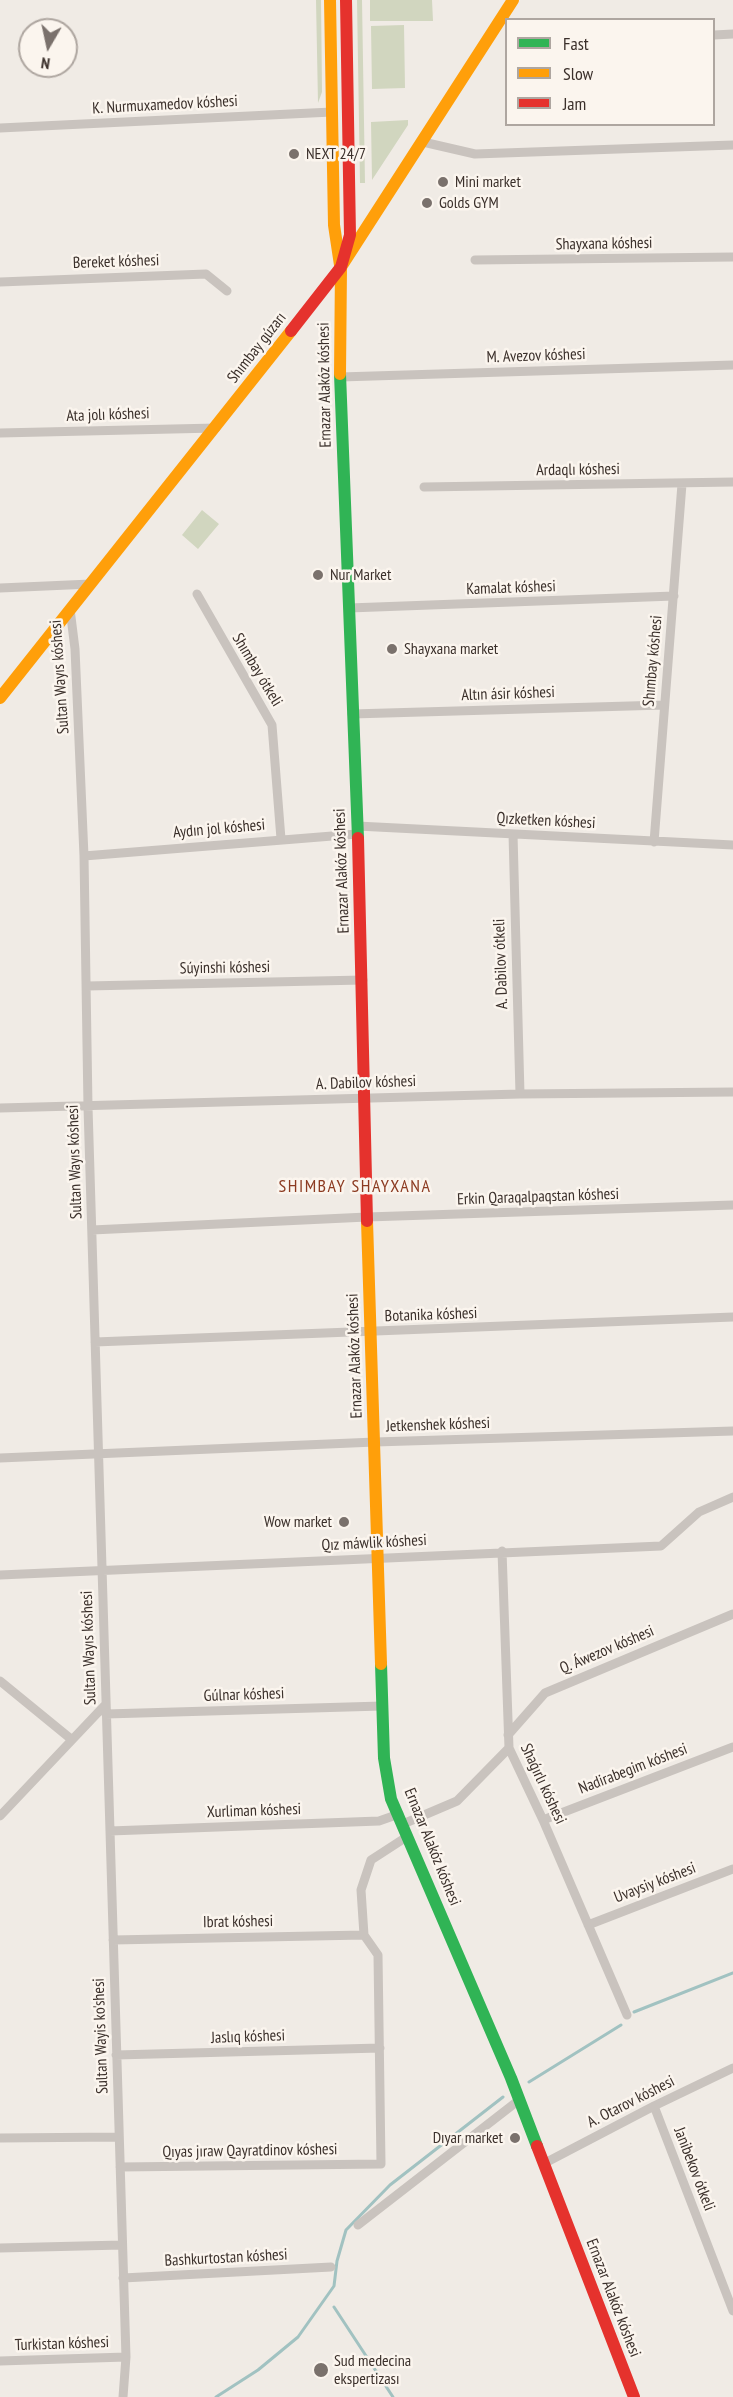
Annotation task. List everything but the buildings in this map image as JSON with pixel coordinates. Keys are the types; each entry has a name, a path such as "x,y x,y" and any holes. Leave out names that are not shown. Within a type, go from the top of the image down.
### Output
{"main road":[{"name":"Ernazar Alakóz kóshesi","path":"330,0 334,235 341,267 340,377 363,980 367,1217 384,1758 392,1799 519,2100 634,2397"},
{"name":"Ernazar Alakóz kóshesi","path":"341,267 350,235 346,0"},
{"name":"Shımbay gúzarı","path":"0,698 216,428 341,267 513,0"}],"street":[{"path":"715,35 733,34"},
{"name":"K. Nurmuxamedov kóshesi","path":"0,128 332,112"},
{"path":"423,142 475,154 733,145"},
{"name":"Shayxana kóshesi","path":"475,260 733,257"},
{"name":"Bereket kóshesi","path":"0,282 206,274 227,291"},
{"name":"M. Avezov kóshesi","path":"340,377 733,365"},
{"name":"Ata jolı kóshesi","path":"0,433 216,428"},
{"name":"Ardaqlı kóshesi","path":"424,488 733,483"},
{"name":"Shımbay kóshesi","path":"654,842 682,484"},
{"path":"0,588 91,584"},
{"name":"Shımbay ótkeli","path":"197,594 272,725 280,839"},
{"name":"Kamalat kóshesi","path":"349,608 674,596"},
{"name":"Sultan Wayıs kóshesi","path":"70,609 75,649 84,856 88,1107 106,1709"},
{"name":"Altın ásir kóshesi","path":"352,714 664,705"},
{"name":"Aydın jol kóshesi","path":"84,856 357,830"},
{"name":"Qızketken kóshesi","path":"357,830 513,834 733,845"},
{"name":"A. Dabilov ótkeli","path":"513,834 520,1094"},
{"name":"Súyinshi kóshesi","path":"87,986 363,980"},
{"name":"A. Dabilov kóshesi","path":"0,1108 520,1094 733,1092"},
{"name":"Erkin Qaraqalpaqstan kóshesi","path":"92,1230 367,1217 733,1205"},
{"name":"Botanika kóshesi","path":"95,1342 733,1317"},
{"name":"Jetkenshek kóshesi","path":"0,1458 375,1442 733,1431"},
{"name":"Qız máwlik kóshesi","path":"0,1575 102,1572 502,1551 661,1546 699,1512 733,1497"},
{"name":"Shaǵırlı kóshesi","path":"502,1551 509,1748 543,1820 627,2015"},
{"name":"Q. Áwezov kóshesi","path":"508,1735 545,1692 733,1614"},
{"path":"0,1682 71,1739"},
{"name":"Gúlnar kóshesi","path":"106,1709 382,1706"},
{"path":"0,1816 71,1739 106,1709"},
{"name":"Sultan Wayis ko'shesi","path":"106,1709 126,2357 123,2397"},
{"name":"Nadirabegim kóshesi","path":"543,1820 733,1747"},
{"name":"Xurliman kóshesi","path":"110,1831 401,1819 457,1801 509,1748"},
{"path":"380,2048 378,1956 364,1935 361,1890 370,1860 408,1836"},
{"name":"Uvaysiy kóshesi","path":"588,1925 733,1869"},
{"name":"Ibrat kóshesi","path":"113,1940 364,1935"},
{"name":"Jaslıq kóshesi","path":"117,2055 380,2048"},
{"name":"Qıyas jıraw Qayratdinov kóshesi","path":"120,2168 381,2164 380,2048"},
{"name":"A. Otarov kóshesi","path":"543,2164 733,2068"},
{"path":"358,2225 519,2100"},
{"name":"Janibekov ótkeli","path":"654,2106 733,2311"},
{"path":"0,2138 119,2137"},
{"path":"0,2248 122,2245"},
{"name":"Bashkurtostan kóshesi","path":"123,2278 331,2267"},
{"name":"Turkistan kóshesi","path":"0,2361 126,2357"}],"green space":[{"path":"316,0 321,0 322,92 318,103"},
{"path":"357,0 362,0 365,183 360,183"},
{"path":"370,0 432,0 433,21 370,21"},
{"path":"404,25 405,88 372,89 371,26"},
{"path":"408,120 408,125 372,180 371,122"},
{"path":"202,510 219,524 198,549 182,535"}],"waterway":[{"path":"634,2012 733,1973"},
{"path":"529,2082 621,2025"},
{"path":"216,2397 258,2370 298,2337 334,2286 337,2261 346,2230 390,2185 503,2097"},
{"path":"334,2307 393,2397"}],"traffic: fast":[{"path":"340,374 358,838"},
{"path":"381,1664 384,1758 391,1799 511,2078 537,2146"}],"traffic: slow":[{"path":"330,0 334,225 340,265"},
{"path":"340,374 341,267 513,0"},
{"path":"0,698 291,331"},
{"path":"367,1221 381,1664"}],"traffic: jam":[{"path":"291,331 341,267 350,235 346,0"},
{"path":"358,838 367,1221"},
{"path":"537,2146 634,2397"}],"place":[{"name":"NEXT 24/7","path":"294,154"},
{"name":"Mini market","path":"443,182"},
{"name":"Golds GYM","path":"427,203"},
{"name":"Nur Market","path":"318,575"},
{"name":"Shayxana market","path":"392,649"},
{"name":"Wow market","path":"344,1522"},
{"name":"Dıyar market","path":"515,2138"},
{"name":"Sud medecina ekspertizası","path":"321,2370"}],"district":[{"name":"SHIMBAY SHAYXANA","path":"355,1187"}]}
